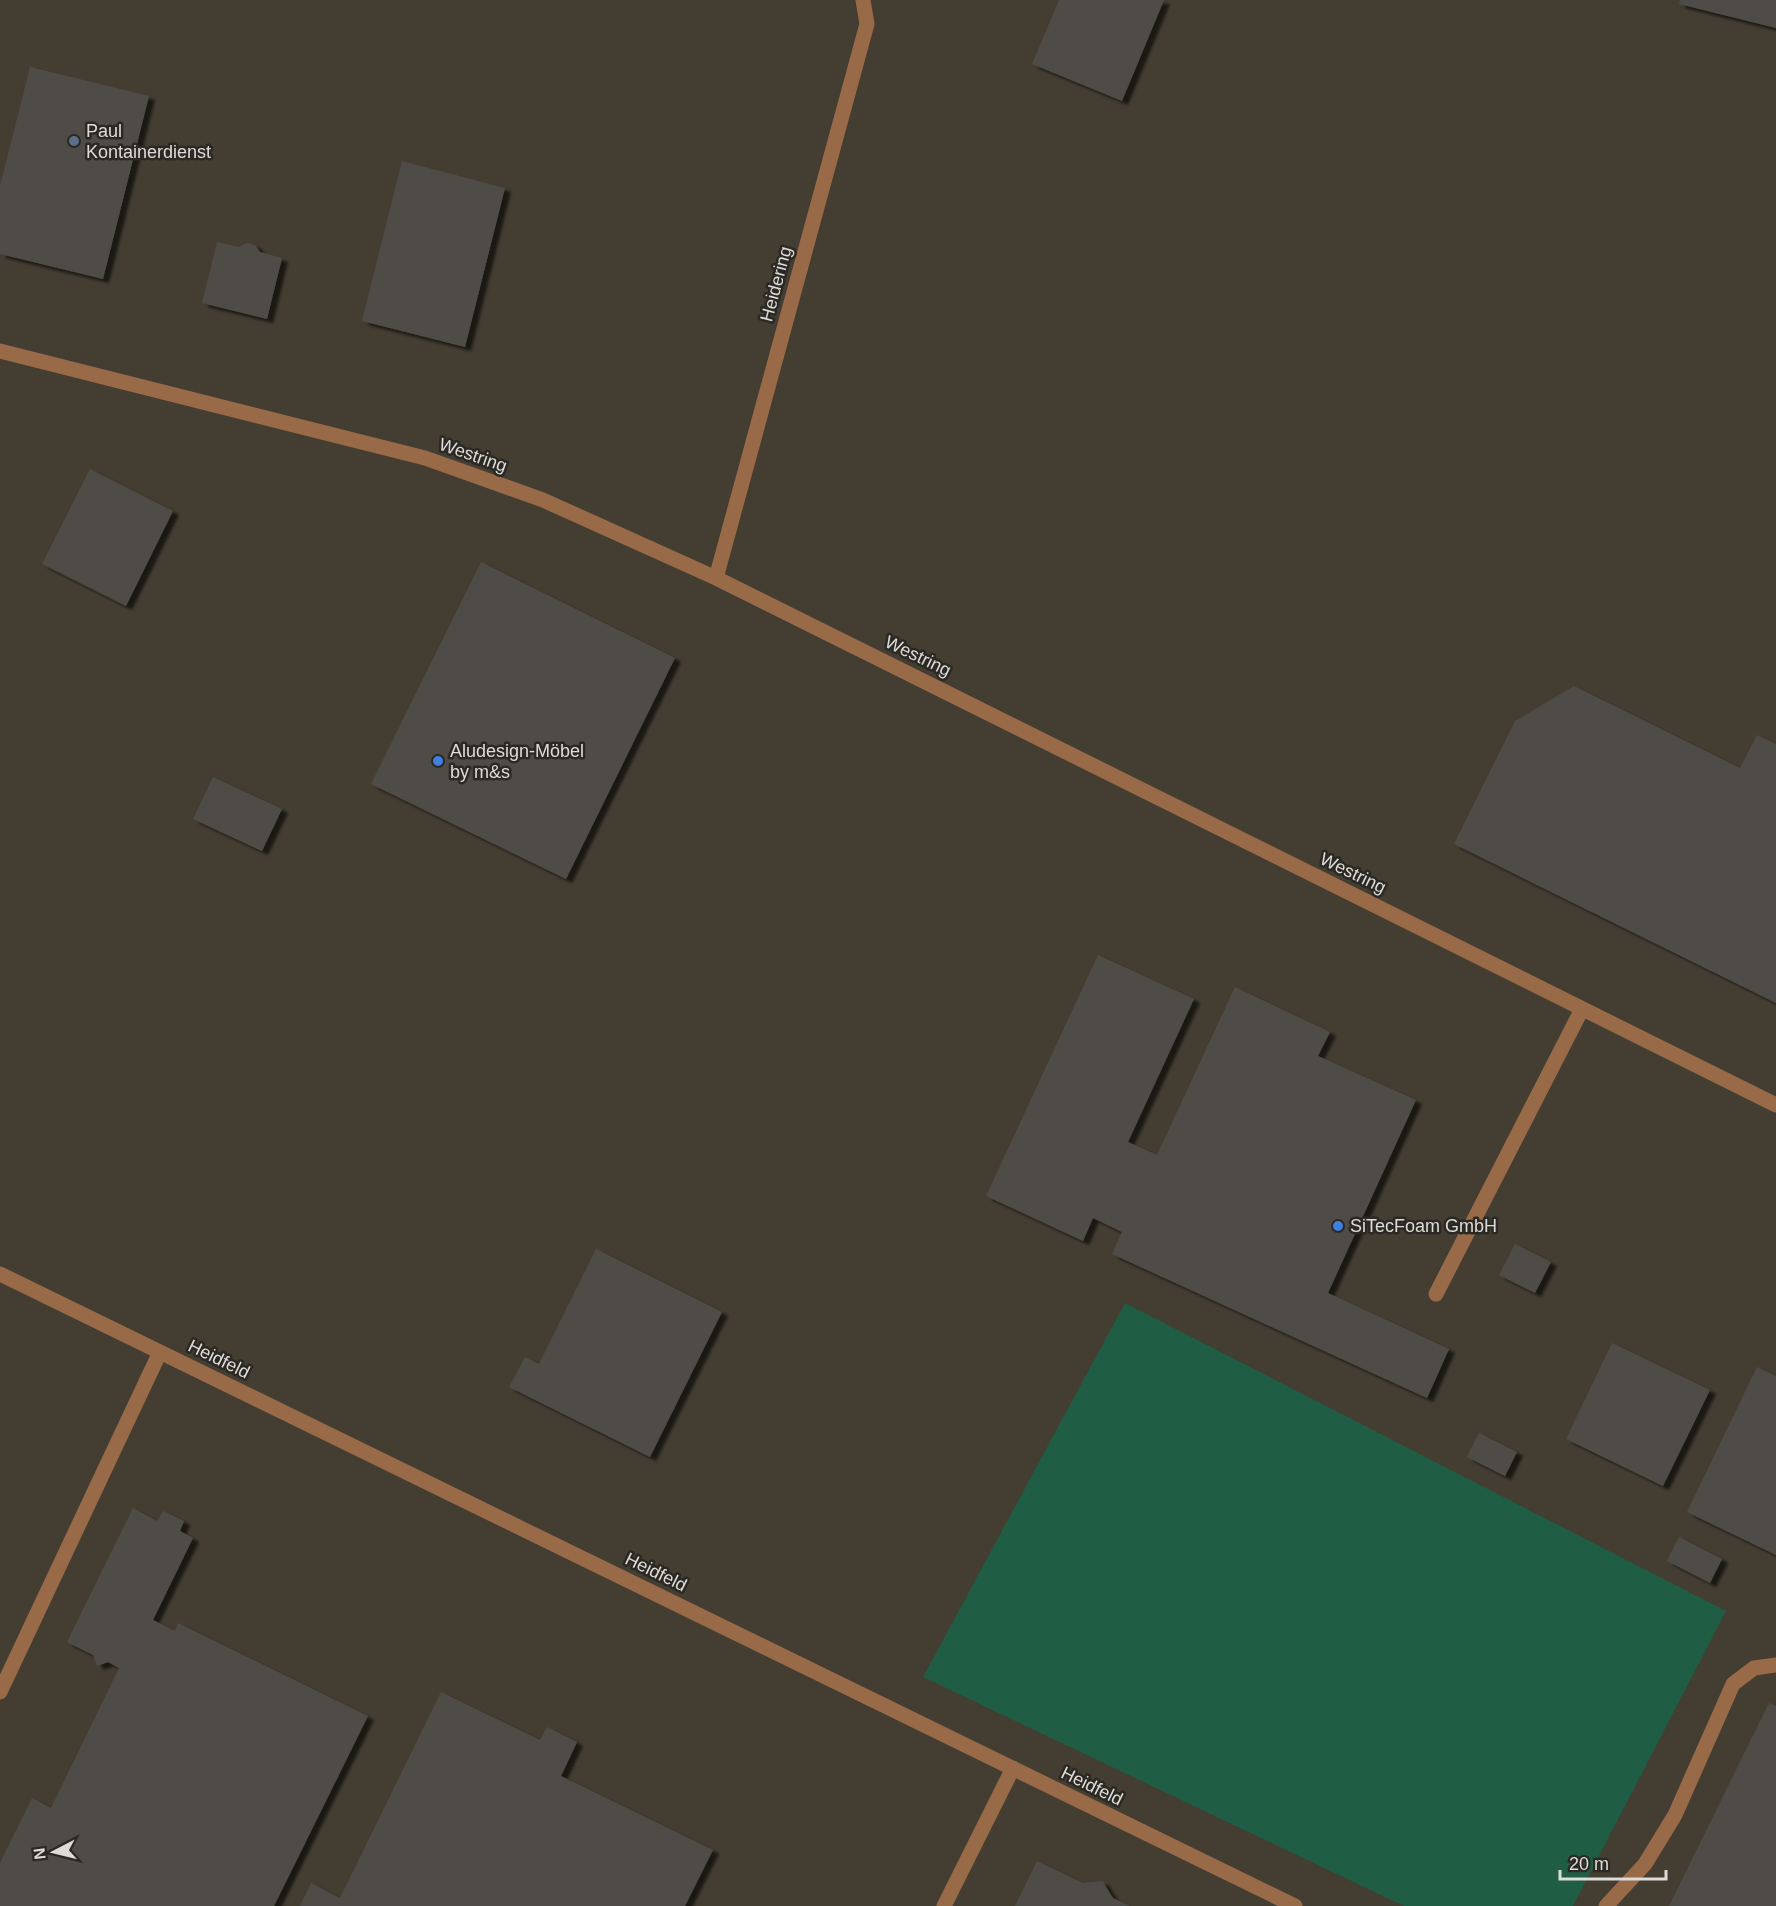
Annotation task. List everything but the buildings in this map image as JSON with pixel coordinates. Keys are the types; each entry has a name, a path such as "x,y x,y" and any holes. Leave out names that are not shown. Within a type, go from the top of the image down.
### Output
{"street":[{"name":"Heidering","path":"716,578 867,24 863,0"},
{"name":"Westring","path":"0,351 425,458 543,500 716,578 1776,1105"},
{"path":"1436,1294 1582,1009"},
{"name":"Heidfeld","path":"0,1274 1294,1906"},
{"path":"0,1692 160,1352"},
{"path":"1606,1906 1645,1864 1675,1815 1733,1684 1754,1668 1776,1665"},
{"path":"944,1906 1013,1768"}],"shaded area":[{"path":"0,0 1776,0 1776,1906 0,1906"}],"green space":[{"path":"1125,1303 1726,1611 1573,1906 1404,1906 923,1677"}],"place":[{"name":"Paul Kontainerdienst","path":"74,141"},
{"name":"Aludesign-Möbel by m&s","path":"438,761"},
{"name":"SiTecFoam GmbH","path":"1338,1226"}]}
